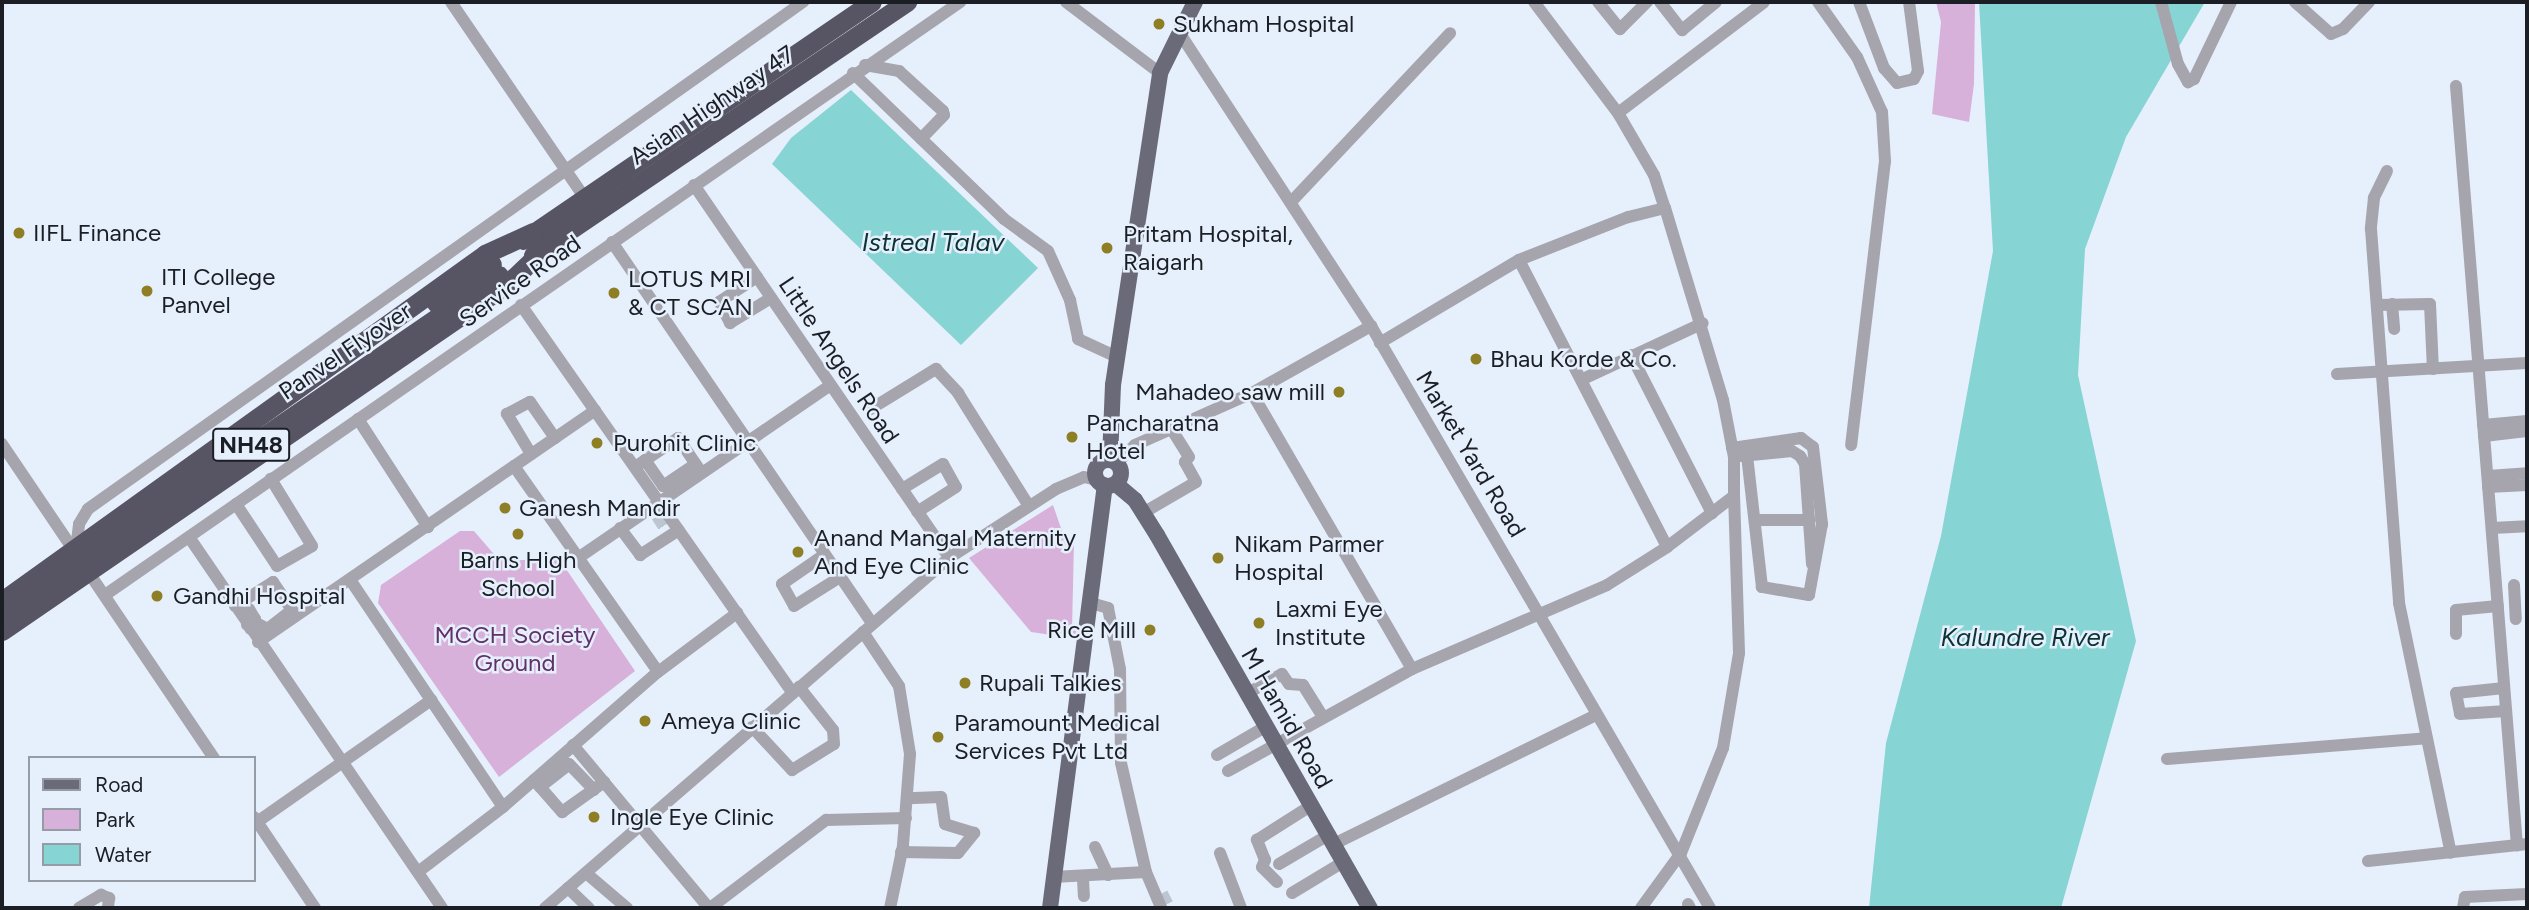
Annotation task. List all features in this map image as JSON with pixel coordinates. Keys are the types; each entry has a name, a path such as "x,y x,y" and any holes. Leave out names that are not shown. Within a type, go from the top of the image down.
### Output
{"highway":[{"name":"Asian Highway 47","path":"539,240 831,42 872,2"},
{"name":"Asian Highway 47","path":"539,240 584,197 831,42 907,2"},
{"name":"Panvel Flyover","path":"2,615 539,240"},
{"path":"2,601 485,254 539,240"},
{"path":"2,631 506,285 539,240"},
{"name":"Panvel Flyover","path":"2,607 496,270"}],"main road":[{"path":"1106,483 1122,473 1114,461 1118,357 1160,73 1195,2"},
{"path":"1050,908 1106,483 1099,463 1114,461"},
{"name":"M Hamid Road","path":"1106,483 1143,513 1274,743 1333,838 1370,908"}],"street":[{"path":"451,2 584,197"},
{"path":"76,549 79,524 88,509 803,2"},
{"name":"Service Road","path":"105,595 853,73 960,2"},
{"path":"1066,2 1160,73"},
{"path":"1534,2 1618,113 1654,174 1703,323 1740,452 1762,587 1809,595 1813,593 1822,524 1813,447 1801,438 1740,452"},
{"path":"1598,2 1620,29 1647,2"},
{"path":"1660,2 1682,30 1716,2"},
{"path":"1618,113 1764,2"},
{"path":"1818,2 1865,73 1882,112 1885,160 1851,445"},
{"path":"1859,2 1884,68 1897,83 1914,79 1918,71 1909,2"},
{"path":"2161,2 2178,64 2184,79 2191,82 2231,2"},
{"path":"2295,2 2331,34 2343,29 2369,2"},
{"name":"Market Yard Road","path":"1179,32 1371,326 1541,612 1596,715 1681,853 1710,908"},
{"path":"1292,202 1450,33"},
{"path":"865,65 899,71 943,111 944,115 921,139"},
{"path":"1865,73 1884,68"},
{"path":"853,73 1004,219 1048,251 1070,300 1078,339 1118,357"},
{"path":"2368,861 2522,845 2504,688 2456,86"},
{"path":"2387,171 2371,210 2382,372 2381,394 2399,603 2451,853"},
{"name":"Little Angels Road","path":"694,185 949,558"},
{"path":"1380,343 1519,260 1628,217 1665,208"},
{"path":"612,242 745,443 840,577 888,664 901,696 910,754 906,818 890,908"},
{"path":"1519,260 1583,379 1667,547"},
{"path":"757,277 719,302 730,323 771,298"},
{"path":"2392,304 2394,329"},
{"path":"2377,306 2430,304 2433,369"},
{"path":"522,305 595,410 640,464 656,504 672,532 796,690 834,730 834,744 792,770 752,727"},
{"path":"1583,379 1703,323"},
{"path":"1114,461 1124,452 1171,428 1252,393 1371,326"},
{"path":"1630,355 1712,513"},
{"path":"2337,374 2527,363"},
{"path":"869,410 936,369 958,393 1029,506"},
{"path":"2355,373 2358,381 2372,380 2381,394"},
{"path":"578,558 656,504 696,470 745,443 831,385"},
{"path":"1252,393 1412,669"},
{"path":"529,451 506,418 527,401 551,440"},
{"path":"248,627 258,624 268,629 351,581 514,466 529,451 551,440 595,410"},
{"path":"358,419 428,527"},
{"path":"2483,430 2527,421"},
{"path":"1143,513 1196,482 1185,462 1189,457 1171,428"},
{"path":"2483,430 2527,431"},
{"path":"640,464 678,438 696,470"},
{"path":"2,444 76,549 213,756"},
{"path":"1740,452 1792,451 1800,456 1810,520 1811,573 1807,584 1791,587 1775,583 1765,569 1757,475"},
{"path":"1641,908 1681,853 1723,748 1739,653 1734,496 1740,452"},
{"path":"514,466 658,672"},
{"path":"2488,482 2527,473"},
{"path":"547,908 949,558 1029,506 1084,477 1106,483"},
{"path":"236,504 277,566 312,546 271,479"},
{"path":"2488,482 2527,485"},
{"path":"1228,771 1274,743 1412,669 1607,585 1667,547 1734,496"},
{"path":"1761,520 1810,520"},
{"path":"2492,528 2527,526"},
{"path":"620,528 637,555 672,532"},
{"path":"189,537 258,642 442,908"},
{"path":"824,555 782,584 794,606 840,577"},
{"path":"351,581 503,807"},
{"path":"235,606 273,582 292,610 292,616"},
{"path":"2496,586 2520,584 2522,619 2499,620"},
{"path":"1091,603 1108,608 1119,662 1121,763 1146,872 1160,903"},
{"path":"2456,634 2456,610 2498,606"},
{"path":"248,627 255,619 249,609"},
{"path":"418,872 537,783 554,769 573,746 658,672 737,612"},
{"path":"258,642 292,616"},
{"path":"1246,694 1282,674 1289,684 1303,685 1323,717"},
{"path":"2504,688 2456,693 2460,714 2506,711"},
{"path":"2490,689 2492,712"},
{"path":"315,908 256,819 431,700"},
{"path":"1279,864 1596,715"},
{"path":"1217,755 1265,727"},
{"path":"2167,759 2426,738"},
{"path":"573,746 588,773 640,827 709,908 826,820 906,818"},
{"path":"554,769 572,765 588,773"},
{"path":"537,783 562,812 599,786"},
{"path":"901,852 958,853 974,833 945,824 941,797 908,798"},
{"path":"1277,882 1262,867 1265,860 1257,840 1312,805"},
{"path":"1095,848 1108,875"},
{"path":"1220,853 1241,908"},
{"path":"1292,893 1345,861"},
{"path":"1053,877 1083,878 1146,872"},
{"path":"586,873 627,908"},
{"path":"1083,878 1084,896"},
{"path":"567,889 587,908"},
{"path":"2463,908 2465,898 2474,903 2527,894"},
{"path":"79,908 101,895 109,898 108,908"}],"green space":[{"path":"1936,2 1975,2 1974,84 1969,122 1932,114 1941,22"},
{"path":"1053,505 1064,537 1074,541 1072,630 1082,632 1079,639 1031,632 969,558"},
{"name":"MCCH Society Ground","path":"460,531 474,531 499,560 560,560 635,671 499,777 378,603 381,585"}],"water":[{"name":"Kalundre River","path":"1979,2 2205,2 2126,137 2085,249 2078,375 2136,641 2061,908 1869,908 1886,743 1941,536 1993,251"},
{"name":"Istreal Talav","path":"851,90 1038,268 961,345 772,164 791,138"}],"tunnel":[{"path":"657,516 669,535"},
{"path":"1162,900 1170,896"}],"place":[{"name":"Sukham Hospital","path":"1159,24"},
{"name":"IIFL Finance","path":"19,233"},
{"name":"Pritam Hospital, Raigarh","path":"1107,248"},
{"name":"ITI College Panvel","path":"147,291"},
{"name":"LOTUS MRI & CT SCAN","path":"614,293"},
{"name":"Bhau Korde & Co.","path":"1476,359"},
{"name":"Mahadeo saw mill","path":"1339,392"},
{"name":"Pancharatna Hotel","path":"1072,437"},
{"name":"Purohit Clinic","path":"597,443"},
{"name":"Ganesh Mandir","path":"505,508"},
{"name":"Barns High School","path":"518,534"},
{"name":"Anand Mangal Maternity And Eye Clinic","path":"798,552"},
{"name":"Nikam Parmer Hospital","path":"1218,558"},
{"name":"Gandhi Hospital","path":"157,596"},
{"name":"Laxmi Eye Institute","path":"1259,623"},
{"name":"Rice Mill","path":"1150,630"},
{"name":"Rupali Talkies","path":"965,683"},
{"name":"Ameya Clinic","path":"645,721"},
{"name":"Paramount Medical Services Pvt Ltd","path":"938,737"},
{"name":"Ingle Eye Clinic","path":"594,817"}]}
